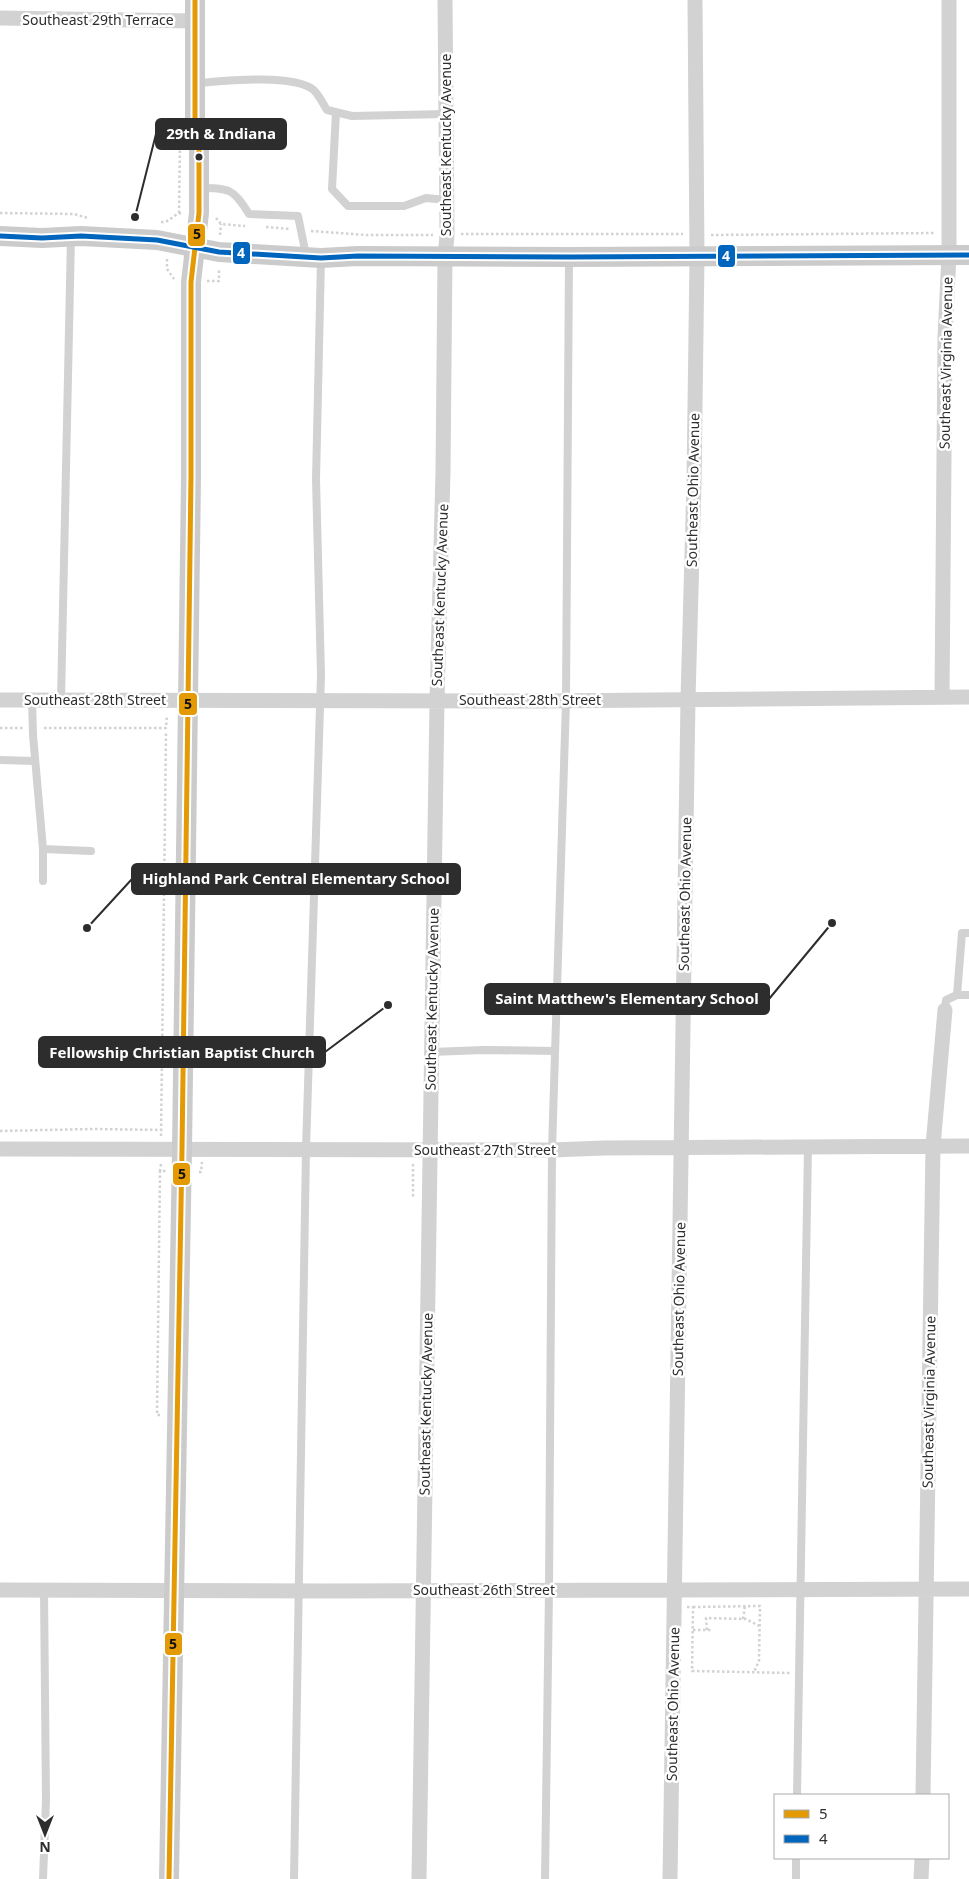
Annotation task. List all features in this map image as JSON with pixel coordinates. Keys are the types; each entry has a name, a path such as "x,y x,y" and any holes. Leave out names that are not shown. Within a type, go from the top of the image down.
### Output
{"street":[{"path":"169,1879 182,1150 177,700 191,477 191,282 199,213 195,83 195,0"},
{"name":"Southeast Kentucky Avenue","path":"419,1879 437,701 443,472 445,257 447,234 445,0"},
{"name":"Southeast Ohio Avenue","path":"670,1879 688,699 698,234 695,0"},
{"name":"Southeast Virginia Avenue","path":"942,697 945,386 949,255 949,0"},
{"name":"Southeast 29th Terrace","path":"0,18 196,21"},
{"path":"0,236 42,238 71,236 157,240 219,252 314,258 969,255"},
{"name":"Southeast 28th Street","path":"0,700 566,701 969,697"},
{"name":"Southeast Virginia Avenue","path":"923,1794 934,1146 945,1010"},
{"name":"Southeast 27th Street","path":"0,1149 552,1150 604,1148 969,1146"},
{"name":"Southeast 26th Street","path":"0,1590 969,1589"},
{"path":"921,1879 922,1859"}],"lane":[{"path":"195,83 237,80 291,82 313,89 327,110 352,116 446,114"},
{"path":"336,112 332,189 348,206 404,206 426,198 447,200"},
{"path":"199,188 219,188 237,195 249,214 298,216 301,230 314,258 316,479 321,675 306,1149 294,1879"},
{"path":"61,700 71,236"},
{"path":"545,1879 552,1150 566,701 569,257"},
{"path":"32,700 43,849 43,881"},
{"path":"0,760 35,761"},
{"path":"43,849 91,851"},
{"path":"957,995 962,933 969,933"},
{"path":"945,1010 946,1000 957,995 969,995"},
{"path":"432,1052 483,1050 556,1051"},
{"path":"182,1054 260,1056 309,1054"},
{"path":"797,1794 808,1147"},
{"path":"44,1590 46,1800 44,1879"},
{"path":"796,1859 796,1879"}],"path":[{"path":"0,213 74,214 88,218 97,218"},
{"path":"156,222 166,222 179,213 199,213 211,214 222,224 248,226"},
{"path":"265,227 366,234 948,233"},
{"path":"0,728 166,728 177,700"},
{"path":"0,1131 161,1130 166,732"},
{"path":"160,1171 157,1415 177,1414"},
{"path":"743,1619 745,1606"},
{"path":"674,1608 760,1606 759,1661 754,1672"},
{"path":"693,1607 692,1671 799,1673"},
{"path":"707,1630 706,1618 743,1619 760,1626"},
{"path":"674,1629 713,1630"}],"transit line":[{"name":"5","path":"169,1879 182,1150 191,477 191,282 199,213 199,145 195,119 195,0"},
{"name":"4","path":"0,236 42,238 81,236 157,240 219,252 321,258 358,256 969,255"}],"place":[{"name":"29th & Indiana","path":"135,217"},
{"name":"Saint Matthew's Elementary School","path":"832,923"},
{"name":"Highland Park Central Elementary School","path":"87,928"},
{"name":"Fellowship Christian Baptist Church","path":"388,1005"}]}
